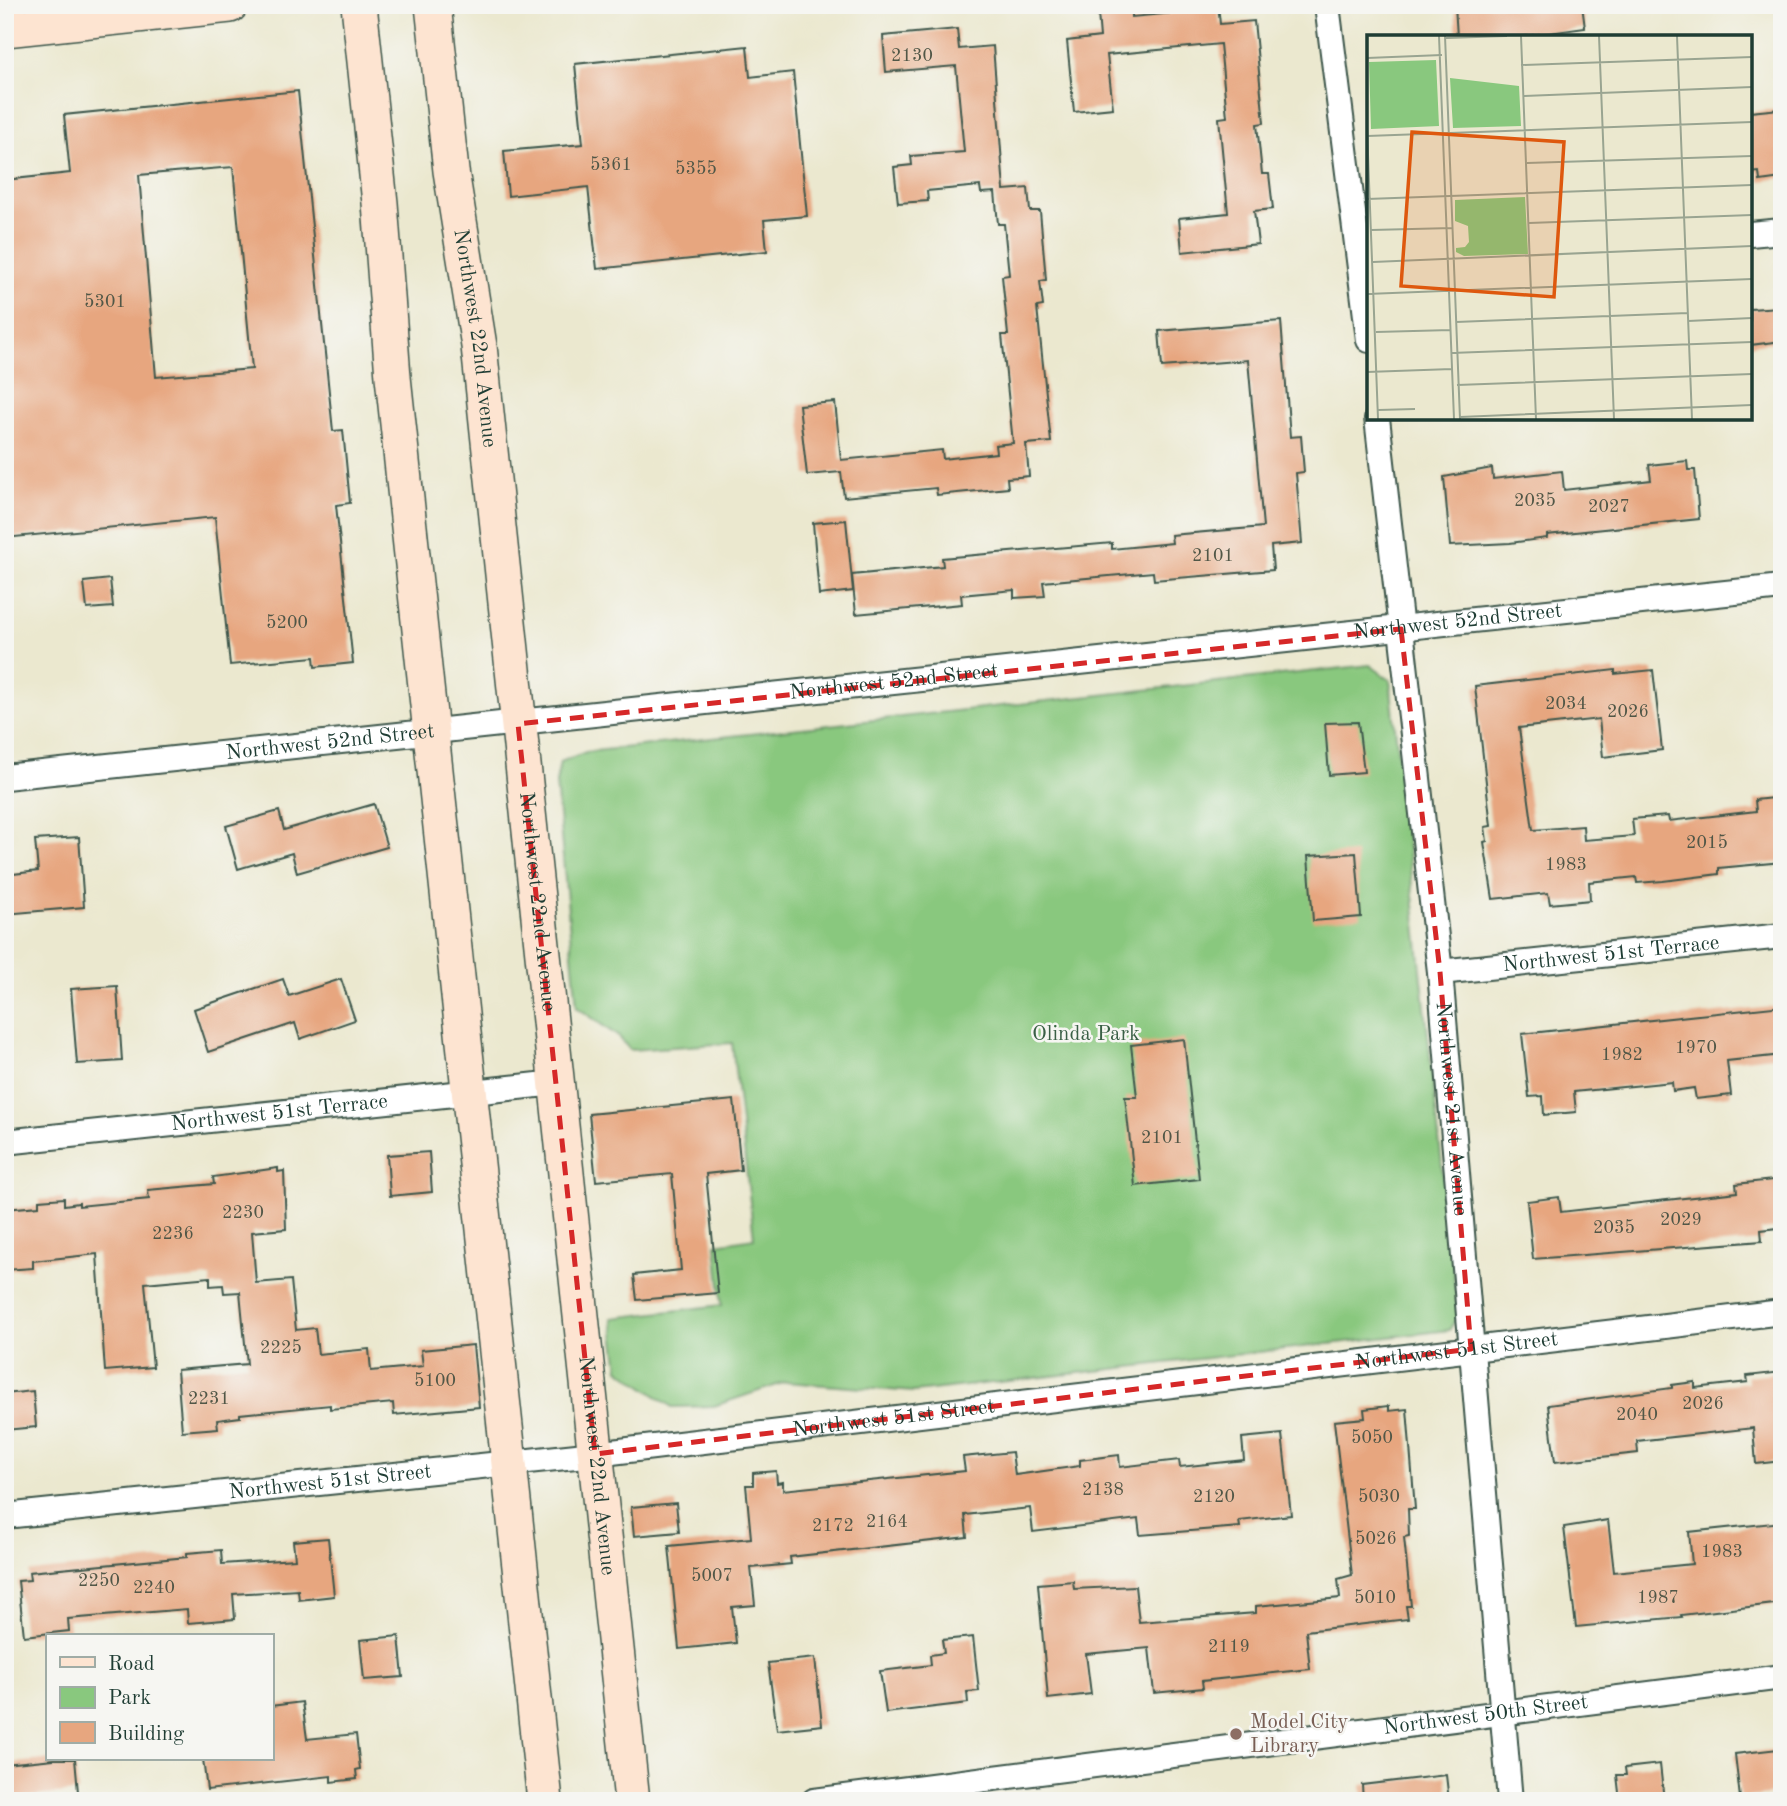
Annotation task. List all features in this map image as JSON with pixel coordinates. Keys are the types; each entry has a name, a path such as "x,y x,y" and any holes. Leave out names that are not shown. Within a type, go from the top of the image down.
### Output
{"main road":[{"path":"5,29 230,5"},
{"path":"359,5 380,204 393,377 545,1801"},
{"name":"Northwest 22nd Avenue","path":"433,5 451,171 479,346 632,1801"}],"street":[{"path":"1327,5 1365,271 1367,306"},
{"path":"1752,234 1782,231"},
{"name":"Northwest 21st Avenue","path":"1377,420 1440,972 1510,1801"},
{"name":"Northwest 52nd Street","path":"5,777 1782,587"},
{"name":"Northwest 51st Terrace","path":"1440,972 1782,936"},
{"name":"Northwest 51st Terrace","path":"5,1142 556,1083"},
{"name":"Northwest 51st Street","path":"5,1516 595,1454 1782,1312"},
{"name":"Northwest 50th Street","path":"814,1801 1782,1676"}],"highlighted area":[{"path":"1401,629 1440,972 1471,1349 595,1454 518,724"}],"green space":[{"name":"Olinda Park","path":"1370,665 1390,680 1458,1316 1449,1330 914,1392 786,1382 714,1406 672,1407 619,1369 612,1318 722,1305 716,1244 754,1238 732,1043 630,1050 620,1038 577,1007 556,783 560,762 586,752"}],"building":[{"path":"1184,5 1218,5 1220,24 1254,21 1264,123 1257,124 1262,174 1269,174 1273,209 1254,211 1258,244 1182,252 1179,218 1228,213 1219,118 1227,117 1220,44 1107,55 1113,108 1074,112 1067,41 1100,37 1098,13 1132,9 1132,17 1184,12"},
{"path":"1455,5 1582,5 1585,28 1535,35 1457,35"},
{"path":"957,29 959,49 993,46 1004,190 1028,188 1030,211 1040,211 1046,280 1040,281 1043,306 1037,307 1051,442 1026,444 1029,476 1007,478 1008,488 937,495 936,488 844,497 841,472 807,475 799,405 835,402 841,460 942,450 943,459 996,453 995,445 1013,443 1002,335 1008,335 1002,276 1009,275 1004,224 998,224 995,192 981,193 980,186 927,191 928,201 898,203 894,167 912,165 911,156 964,152 956,66 886,72 883,36"},
{"path":"747,46 750,77 793,72 807,216 764,220 767,251 597,269 588,187 508,196 504,151 583,144 575,64"},
{"path":"298,91 333,431 343,430 350,503 336,505 353,663 315,667 314,657 230,665 215,517 5,538 5,180 70,173 64,115","holes":["233,167 252,369 156,377 139,175"]},
{"path":"1780,109 1782,178 1760,181 1759,172 1752,173 1752,112"},
{"path":"1780,307 1782,341 1752,345 1752,309"},
{"path":"1281,321 1290,437 1301,436 1304,472 1296,473 1302,543 1271,546 1273,570 1154,580 1153,572 1043,582 1045,596 1014,598 1014,590 961,595 962,604 856,614 852,575 943,566 942,558 1112,543 1112,549 1172,543 1171,535 1263,527 1248,360 1162,367 1159,331"},
{"path":"1687,461 1688,470 1695,470 1699,519 1547,535 1547,538 1510,543 1450,546 1444,477 1492,468 1493,479 1562,471 1564,490 1651,480 1649,465"},
{"path":"846,520 853,591 819,595 813,523"},
{"path":"110,579 113,607 87,609 84,582"},
{"path":"1615,670 1615,674 1653,670 1662,750 1603,757 1599,719 1519,728 1533,830 1583,826 1584,840 1634,836 1632,819 1668,816 1669,821 1756,811 1755,800 1782,797 1782,862 1719,868 1719,874 1663,881 1637,883 1636,877 1589,882 1590,900 1550,904 1548,893 1493,899 1484,842 1487,841 1485,827 1491,826 1475,686"},
{"path":"1358,722 1364,772 1329,775 1325,723"},
{"path":"374,804 387,847 297,873 292,853 238,869 226,826 279,811 284,830"},
{"path":"79,837 84,907 5,914 5,875 38,871 35,840"},
{"path":"1356,853 1361,917 1313,921 1308,856"},
{"path":"283,979 289,996 341,979 355,1020 300,1039 295,1023 208,1052 194,1009"},
{"path":"117,986 122,1061 77,1064 71,989"},
{"path":"1782,1006 1782,1055 1727,1061 1731,1095 1696,1099 1694,1088 1673,1091 1672,1082 1574,1092 1576,1112 1544,1115 1543,1096 1529,1097 1522,1034"},
{"path":"1184,1039 1199,1179 1135,1186 1125,1097 1137,1097 1131,1045"},
{"path":"734,1100 741,1170 706,1174 718,1293 637,1300 634,1275 681,1270 672,1174 596,1181 589,1114"},
{"path":"429,1152 432,1192 390,1196 387,1155"},
{"path":"278,1168 278,1172 284,1171 286,1229 252,1232 256,1283 291,1280 296,1330 315,1328 318,1354 369,1349 371,1371 423,1366 421,1350 473,1345 479,1407 394,1415 393,1403 330,1409 330,1405 240,1414 240,1417 217,1420 218,1428 182,1431 177,1370 247,1364 240,1292 224,1293 223,1285 210,1286 210,1277 145,1283 153,1367 105,1371 97,1254 33,1261 33,1268 5,1270 5,1209 39,1206 39,1200 64,1198 64,1205 79,1203 79,1206 149,1199 148,1190 214,1184 213,1177"},
{"path":"1782,1179 1782,1219 1777,1219 1778,1228 1761,1230 1762,1241 1533,1259 1527,1201 1559,1197 1561,1212 1737,1192 1736,1184"},
{"path":"1782,1372 1782,1461 1756,1464 1753,1428 1637,1441 1638,1453 1555,1462 1548,1405 1672,1388 1672,1385 1695,1382 1695,1388 1748,1382 1747,1376"},
{"path":"33,1391 36,1427 5,1430 5,1394"},
{"path":"1389,1406 1389,1411 1407,1409 1415,1509 1408,1509 1409,1536 1404,1537 1411,1606 1406,1606 1408,1619 1306,1631 1310,1669 1202,1681 1203,1688 1154,1693 1149,1648 1086,1654 1091,1694 1048,1699 1038,1584 1073,1581 1074,1589 1135,1586 1139,1622 1256,1613 1256,1606 1340,1598 1338,1579 1352,1575 1334,1421 1365,1418 1364,1409"},
{"path":"1282,1434 1291,1515 1239,1521 1240,1527 1140,1535 1138,1519 1033,1532 1030,1508 965,1515 967,1537 790,1557 791,1564 751,1568 755,1605 732,1607 736,1643 679,1649 669,1546 751,1538 746,1485 753,1485 753,1473 776,1471 777,1483 783,1482 783,1490 965,1471 963,1457 1012,1452 1015,1475 1080,1466 1080,1460 1119,1455 1120,1467 1179,1460 1180,1467 1244,1460 1242,1438"},
{"path":"676,1503 679,1532 634,1536 631,1507"},
{"path":"1608,1520 1614,1572 1692,1564 1689,1532 1782,1522 1782,1603 1681,1615 1682,1617 1576,1627 1564,1527"},
{"path":"328,1538 334,1596 299,1600 298,1590 233,1594 235,1619 188,1623 187,1609 68,1619 69,1631 24,1636 18,1581 30,1580 29,1572 187,1557 187,1553 221,1550 222,1564 295,1559 293,1541"},
{"path":"399,1636 403,1677 364,1680 360,1640"},
{"path":"973,1637 979,1691 967,1692 968,1703 886,1713 880,1671 931,1665 930,1655 944,1653 942,1640"},
{"path":"815,1658 822,1725 777,1730 768,1663"},
{"path":"302,1702 307,1739 356,1734 360,1769 356,1770 357,1779 331,1782 331,1776 207,1790 203,1760 273,1760 273,1706"},
{"path":"1778,1749 1782,1788 1779,1794 1740,1798 1735,1754"},
{"path":"75,1760 78,1792 5,1799 5,1764"},
{"path":"1660,1764 1664,1801 1620,1801 1617,1775 1626,1775 1625,1768"},
{"path":"1446,1775 1449,1801 1363,1801 1362,1785"}],"place":[{"name":"Model City Library","path":"1236,1734"}]}
